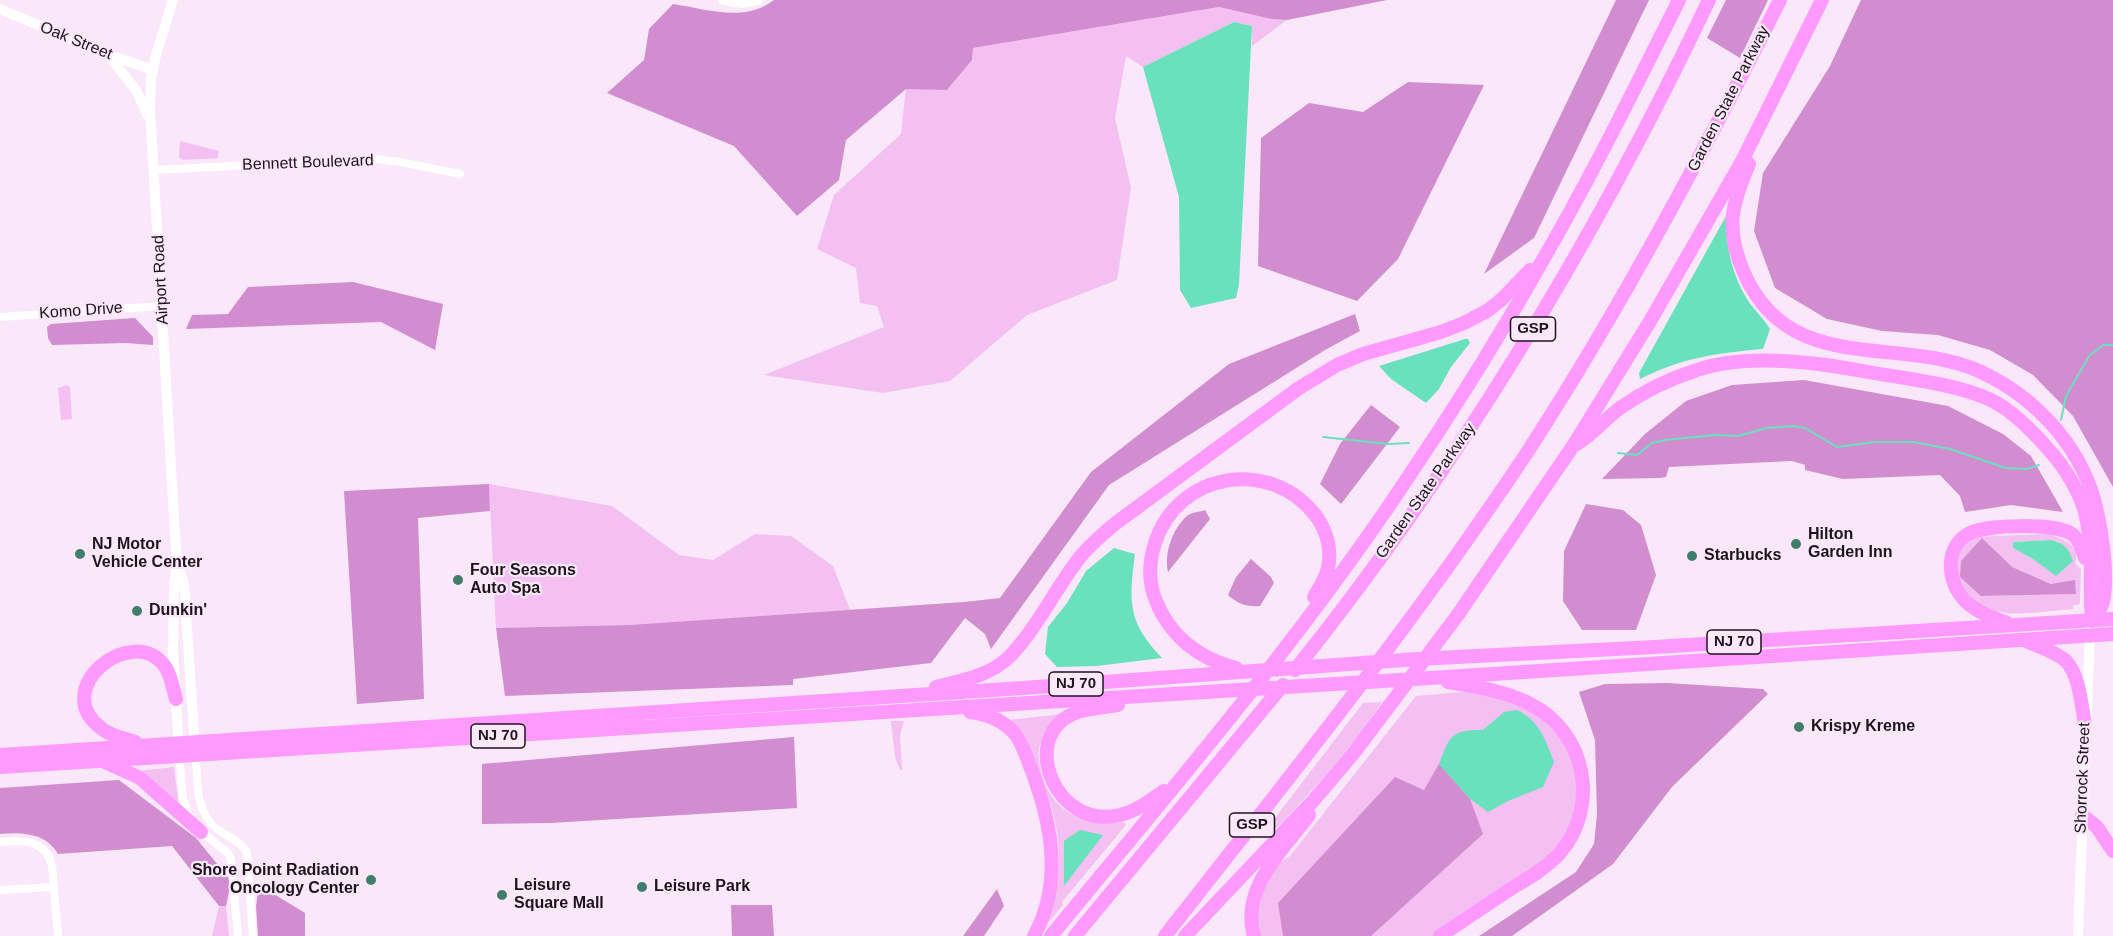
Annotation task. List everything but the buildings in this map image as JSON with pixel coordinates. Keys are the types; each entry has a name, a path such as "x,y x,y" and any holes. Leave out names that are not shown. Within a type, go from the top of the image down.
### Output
{"highway":[{"path":"1051,936 1292,639 1406,481 1484,360 1556,238 1618,123 1679,0"},
{"name":"Garden State Parkway","path":"1075,936 1322,636 1382,556 1462,440 1547,307 1614,190 1668,87 1709,0"},
{"name":"Garden State Parkway","path":"1165,936 1405,629 1529,448 1629,286 1714,130 1780,0"},
{"path":"1185,936 1353,754 1449,627 1573,446 1741,163 1822,0"},
{"path":"1782,83 1734,204 1732,223 1737,256 1757,296 1782,322 1798,333 1841,348 1954,364 1978,371 2011,388 2038,409 2060,433 2076,457 2098,513 2105,555 2103,604 2092,621"},
{"path":"907,695 982,674 1007,659 1077,560 1116,522 1299,388 1337,365 1364,354 1441,332 1486,311 1502,300 1523,279 1556,238"},
{"path":"1573,446 1589,437 1619,410 1644,392 1700,369 1729,362 1769,360 1842,367 1956,388 2002,406 2030,428 2058,460 2072,483 2086,515 2090,549 2092,621"},
{"path":"1246,671 1224,665 1196,652 1178,638 1161,615 1153,594 1150,575 1151,559 1159,533 1176,508 1187,498 1218,482 1242,478 1255,479 1283,488 1296,495 1311,509 1328,537 1330,550 1328,567 1308,616"},
{"path":"2098,513 2113,530"},
{"path":"2012,625 1988,616 1969,605 1960,596 1950,570 1952,554 1966,535 1986,527 2059,529 2072,534 2080,543 2091,581"},
{"name":"NJ 70","path":"195,748 1417,659 2113,620"},
{"name":"NJ 70","path":"0,767 100,760 178,749 948,708 2113,634"},
{"path":"2023,640 2054,654 2065,661 2072,670 2085,724"},
{"path":"142,745 105,732 89,717 85,706 85,692 92,675 109,660 123,654 137,652 149,654 158,659 167,669 176,699"},
{"path":"1431,678 1504,694 1531,704 1545,713 1557,723 1568,738 1580,764 1583,781 1583,799 1579,818 1572,835 1560,852 1542,869 1440,936"},
{"path":"1137,696 1122,705 1072,714 1062,721 1054,730 1047,749 1047,766 1052,781 1063,798 1077,809 1096,816 1118,816 1132,811 1176,784"},
{"path":"948,708 990,716 1011,730 1020,742 1041,796 1049,824 1052,864 1047,900 1034,936"},
{"name":"NJ 70","path":"0,755 142,745 178,749"},
{"path":"1254,936 1251,921 1252,905 1262,878 1353,754"},
{"path":"100,760 140,778 201,832"},
{"path":"2082,815 2097,827 2113,851"}],"street":[{"name":"Airport Road","path":"173,0 153,70 151,121 177,563 174,584 173,650 178,749"},
{"path":"723,0 742,3 758,0"},
{"name":"Oak Street","path":"0,9 107,54 153,70"},
{"path":"107,54 136,90 151,121"},
{"name":"Bennett Boulevard","path":"154,170 376,159 460,174"},
{"name":"Komo Drive","path":"0,316 163,306"},
{"name":"Airport Road","path":"177,563 184,584 195,748"},
{"name":"Shorrock Street","path":"2078,936 2085,724 2089,636 2092,621"},
{"path":"195,748 198,792 207,818 213,826 238,842 247,852 253,936"},
{"path":"178,749 185,806 201,832 228,853 231,859 238,936"},
{"path":"0,842 24,840 42,847 51,860 58,936"},
{"path":"0,890 54,887"}],"shaded area":[{"path":"774,0 1387,0 1287,20 1271,19 1219,7 973,48 972,60 947,90 906,89 846,140 839,180 797,216 734,146 607,93 644,60 649,29 673,4 738,13 763,7"},
{"path":"1616,0 1649,0 1534,238 1484,274"},
{"path":"1726,0 1768,0 1740,58 1707,38"},
{"path":"1861,0 2113,0 2113,487 2073,416 2033,375 1990,350 1938,335 1882,331 1827,319 1775,288 1754,231 1763,173 1830,66"},
{"path":"1219,7 1271,19 1287,20 1252,46 1252,26 1234,22 1143,67 1126,56 1115,118 1131,188 1117,280 1027,315 950,381 883,393 764,375 884,327 877,306 860,303 856,268 817,249 834,195 901,134 906,88 947,90 972,60 973,48"},
{"path":"1234,22 1252,26 1239,285 1236,298 1191,308 1180,290 1179,197 1143,67"},
{"path":"1408,82 1484,85 1398,259 1357,301 1258,266 1261,138 1309,103 1363,112"},
{"path":"180,141 219,151 218,158 183,160 179,157"},
{"path":"1726,216 1727,239 1734,272 1749,302 1770,329 1763,349 1730,352 1685,361 1640,379 1639,373"},
{"path":"353,282 443,304 435,350 381,322 186,329 192,315 228,314 248,287"},
{"path":"1355,314 1360,331 1325,350 1109,485 991,649 985,634 965,618 931,663 793,679 793,685 505,696 496,628 629,625 1000,598 1091,472 1229,364"},
{"path":"135,318 153,337 153,345 126,343 52,345 48,338 47,327 51,324"},
{"path":"1468,339 1470,343 1451,367 1439,389 1426,403 1391,379 1379,366"},
{"path":"1804,380 1948,406 2003,434 2031,456 2063,512 2011,505 1965,512 1960,496 1940,475 1843,479 1805,470 1805,465 1792,461 1669,467 1666,477 1602,479 1645,434 1686,401 1732,385"},
{"path":"67,385 70,387 72,419 61,420 58,388"},
{"path":"1371,405 1400,427 1341,504 1320,484 1340,444"},
{"path":"489,484 612,506 679,555 713,560 755,534 791,536 833,566 850,610 629,625 496,628"},
{"path":"489,484 490,511 418,518 424,699 357,704 344,491"},
{"path":"1586,504 1623,510 1641,525 1656,575 1636,630 1582,630 1563,601 1564,551"},
{"path":"1205,510 1210,519 1168,572 1168,550 1177,528 1189,515"},
{"path":"2048,534 2065,541 2073,547 2075,563 2081,569 2080,604 2072,606 2074,609 2015,613 2000,612 1975,601 1960,583 1956,568 1960,549 1971,537","holes":["1982,538 2011,567 2076,594 1981,596","2051,540 2061,542 2033,559 2013,548 2013,542"]},
{"path":"1982,538 2012,567 2051,584 2075,580 2076,594 1981,596 1960,577 1961,561"},
{"path":"2051,540 2066,547 2073,561 2056,576 2013,548 2013,542"},
{"path":"1114,548 1135,554 1132,585 1133,610 1142,633 1162,658 1097,666 1057,667 1045,654 1048,627 1067,603 1086,571"},
{"path":"1251,559 1271,577 1274,583 1260,606 1242,604 1228,595 1236,577"},
{"path":"1667,683 1763,689 1768,694 1672,787 1613,864 1512,936 1479,936 1576,872 1594,844 1597,814 1595,740 1579,692 1605,684"},
{"path":"1463,692 1507,700 1538,714 1567,745 1579,782 1572,825 1550,857 1434,936 1258,936 1258,913 1267,880 1273,871 1290,856 1416,696"},
{"path":"1382,702 1345,753 1291,814 1273,830 1268,833 1265,831 1363,703"},
{"path":"1517,710 1525,714 1536,725 1545,739 1554,762 1543,787 1488,812 1470,799 1439,764 1453,736 1464,731 1483,730 1504,712"},
{"path":"1063,714 1039,748 1040,767 1051,795 1069,813 1081,818 1094,822 1124,822 1126,825 1041,931 1056,891 1059,858 1056,824 1050,802 1048,803 1009,720"},
{"path":"891,721 904,721 900,735 902,770 895,757"},
{"path":"794,737 797,808 551,823 482,824 482,764"},
{"path":"1439,764 1470,799 1483,834 1371,936 1283,936 1278,903 1395,777 1424,790"},
{"path":"174,767 179,807 138,771"},
{"path":"119,780 196,838 231,881 226,906 219,906 172,846 58,854 47,842 33,835 0,834 0,788"},
{"path":"1080,830 1103,835 1064,886 1064,841"},
{"path":"259,885 305,913 305,936 258,936 256,906"},
{"path":"997,889 1004,906 984,936 963,936"},
{"path":"731,905 772,905 774,936 732,936"},
{"path":"219,906 226,906 229,936 212,936"}],"waterway":[{"path":"2061,420 2066,396 2089,356 2103,345 2113,345"},
{"path":"1618,453 1637,455 1652,443 1665,440 1715,435 1738,436 1767,428 1793,426 1805,428 1837,447 1874,442 1913,442 1950,449 2006,468 2027,469 2039,465"},
{"path":"1323,437 1388,444 1409,443"}],"place":[{"name":"Hilton Garden Inn","path":"1796,544"},
{"name":"NJ Motor Vehicle Center","path":"80,554"},
{"name":"Starbucks","path":"1692,556"},
{"name":"Four Seasons Auto Spa","path":"458,580"},
{"name":"Dunkin'","path":"137,611"},
{"name":"Krispy Kreme","path":"1799,727"},
{"name":"Shore Point Radiation Oncology Center","path":"371,880"},
{"name":"Leisure Park","path":"642,887"},
{"name":"Leisure Square Mall","path":"502,895"}]}
